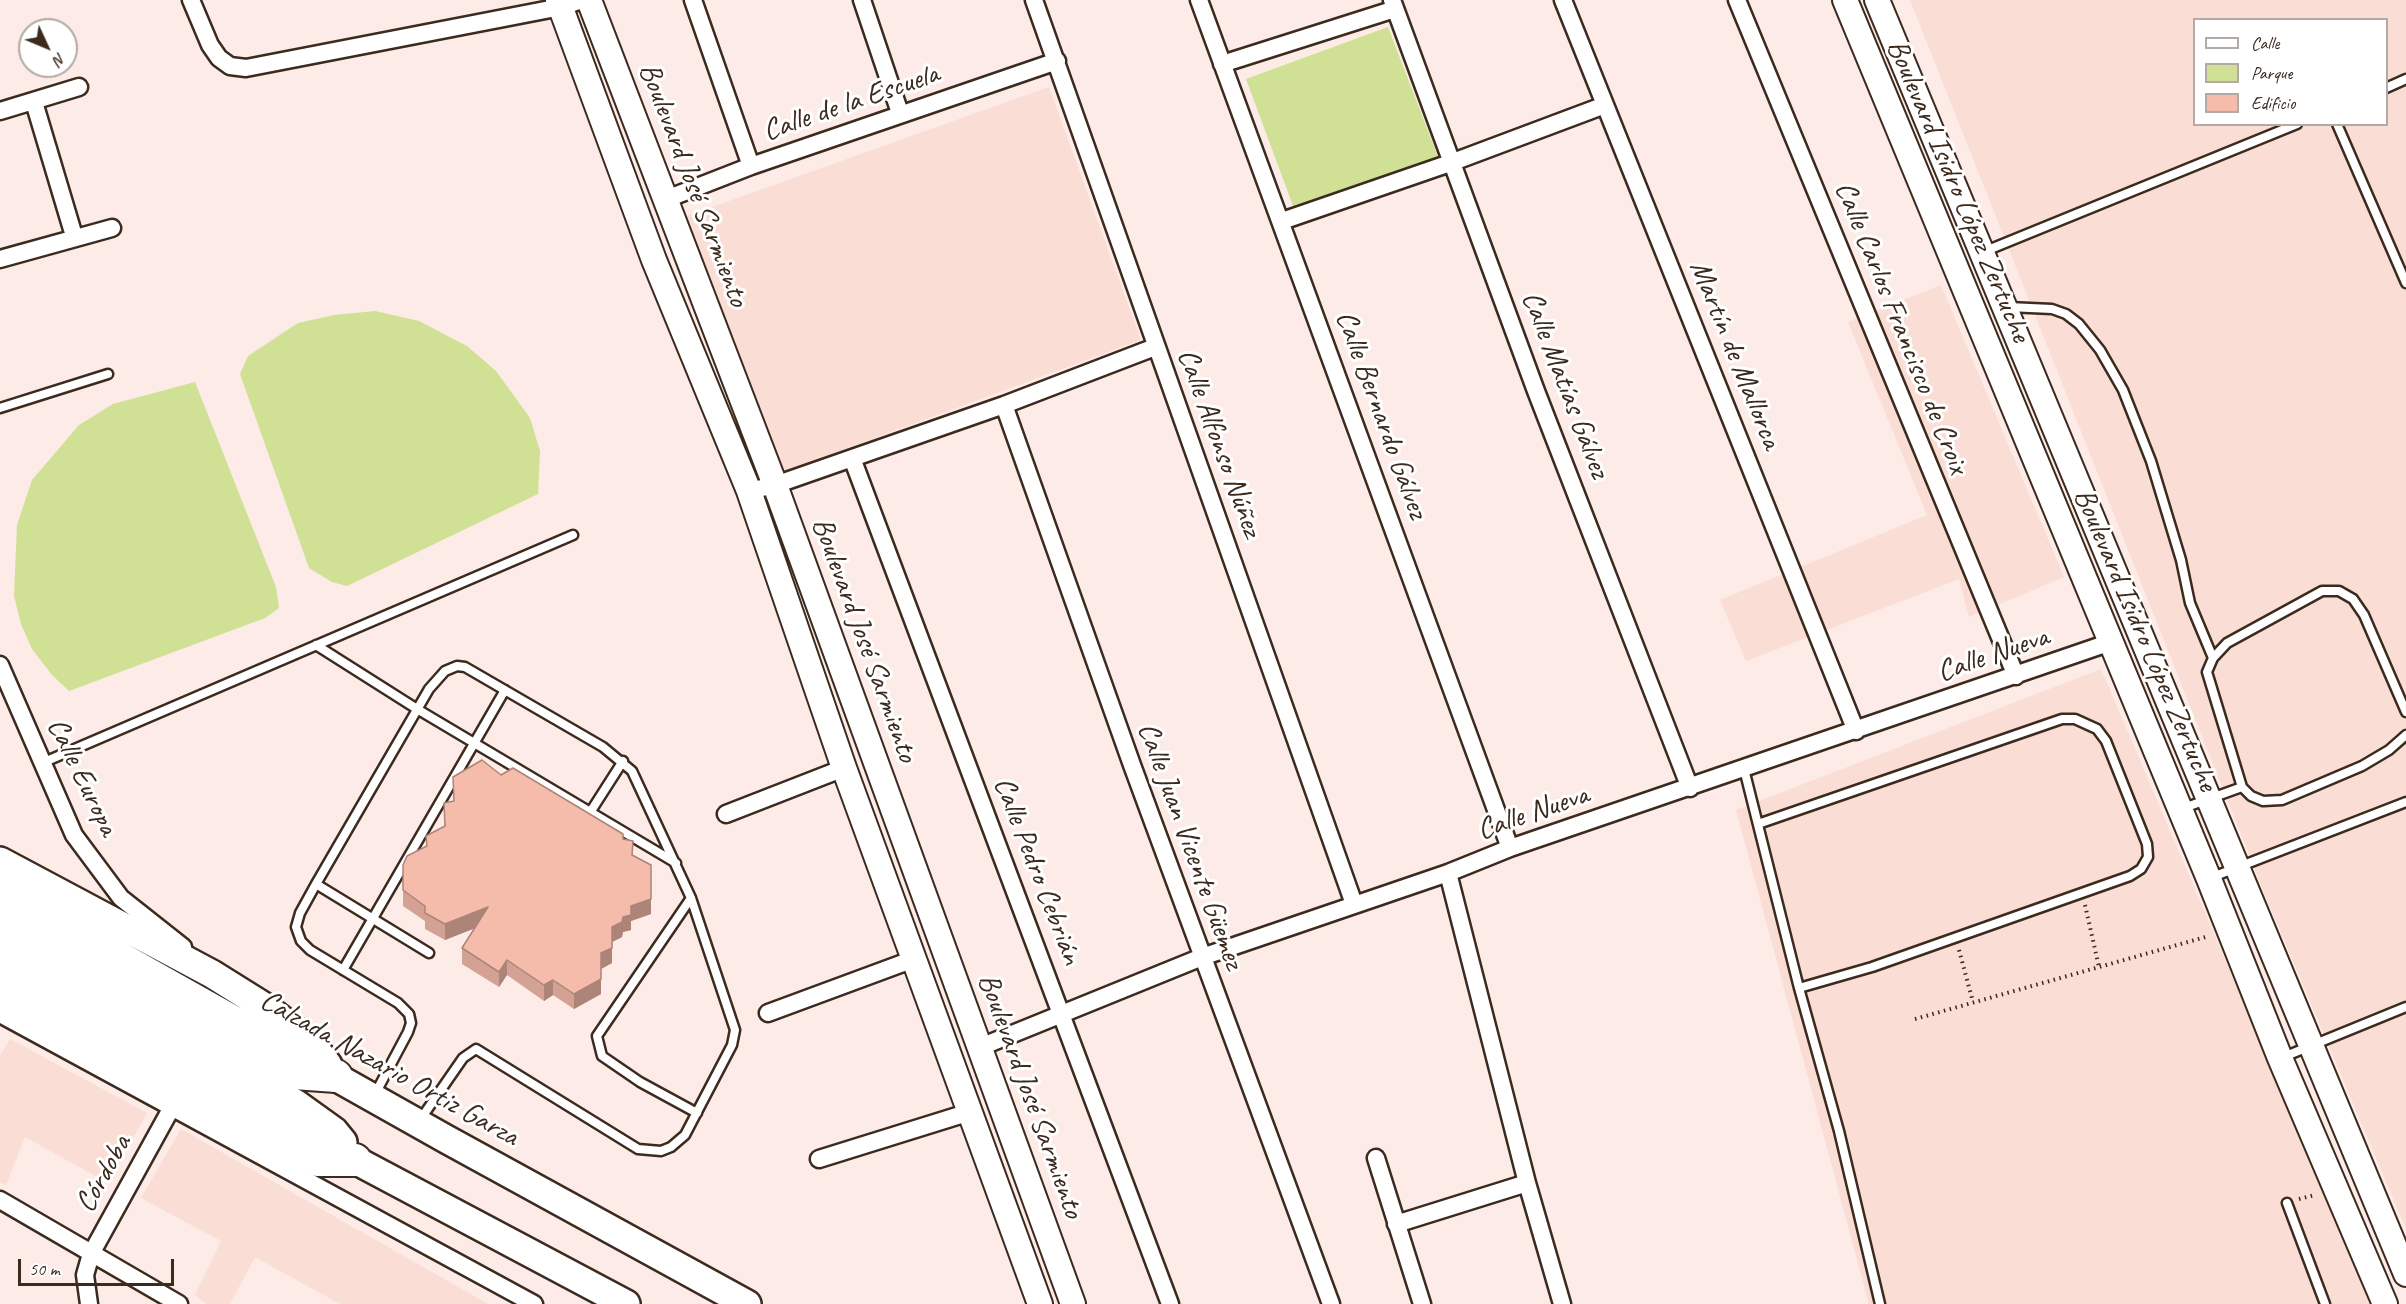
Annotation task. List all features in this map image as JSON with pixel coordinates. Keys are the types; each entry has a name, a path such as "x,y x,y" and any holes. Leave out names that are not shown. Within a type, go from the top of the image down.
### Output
{"highway":[{"path":"0,916 213,1036 294,1073 336,1076"},
{"path":"0,994 214,1110 318,1160 356,1160"}],"main road":[{"name":"Boulevard José Sarmiento","path":"589,0 775,485 978,1048 1040,1210 1072,1304"},
{"name":"Boulevard Isidro López Zertuche","path":"1845,0 2181,809 2280,1058 2385,1304"},
{"name":"Boulevard Isidro López Zertuche","path":"1878,0 2406,1274"},
{"name":"Boulevard José Sarmiento","path":"567,2 654,260 749,491 844,768 1040,1304"},
{"path":"1977,318 2006,307"},
{"path":"0,861 212,974 288,1022 309,1041 336,1076"},
{"name":"Calzada Nazario Ortiz Garza","path":"0,888 418,1123 747,1304"},
{"path":"0,939 313,1114 334,1131 356,1160"},
{"path":"0,964 356,1160 627,1304"},
{"path":"1011,1222 1040,1210"}],"street":[{"path":"191,0 210,45 219,58 230,66 246,68 567,2"},
{"path":"693,0 752,166"},
{"path":"862,0 900,114"},
{"name":"Calle Alfonso Núñez","path":"1034,0 1354,904"},
{"name":"Calle Bernardo Gálvez","path":"1199,0 1282,220 1510,848"},
{"name":"Martín de Mallorca","path":"1563,0 1856,731"},
{"name":"Calle Carlos Francisco de Croix","path":"1737,0 2016,676"},
{"path":"1222,64 1393,4"},
{"name":"Calle Matías Gálvez","path":"1393,4 1536,391 1690,788"},
{"name":"Calle de la Escuela","path":"664,200 752,166 1057,61"},
{"path":"0,111 79,87"},
{"path":"34,102 74,237"},
{"path":"1282,220 1453,162 1605,105"},
{"path":"0,259 112,228"},
{"path":"749,491 775,485 1004,405 1155,347"},
{"name":"Calle Juan Vicente Güemez","path":"1004,405 1202,957 1331,1304"},
{"name":"Calle Pedro Cebrián","path":"852,458 1170,1304"},
{"name":"Calle Nueva","path":"978,1048 1202,957 1448,873 1510,848 2111,642"},
{"name":"Calle Europa","path":"0,665 74,835 122,898 212,974"},
{"path":"726,814 844,768"},
{"path":"1448,873 1527,1183 1562,1304"},
{"path":"768,1013 914,959"},
{"path":"0,1014 534,1304"},
{"name":"Córdoba","path":"89,1304 85,1275 91,1254 172,1107"},
{"path":"819,1159 970,1112"},
{"path":"1376,1158 1422,1304"},
{"path":"1396,1224 1527,1183"},
{"path":"0,1200 179,1304"}],"lane":[{"path":"2388,87 2406,80"},
{"path":"1983,252 2291,126"},
{"path":"2338,126 2406,283"},
{"path":"2006,307 2052,309 2066,314 2079,324 2100,350 2123,390 2151,461 2181,560 2190,603 2213,658"},
{"path":"0,408 108,374"},
{"path":"42,763 573,535"},
{"path":"2406,712 2364,615 2353,599 2339,591 2322,591 2227,643 2213,658 2207,672 2242,787 2251,796 2263,801 2282,800 2362,766 2389,750 2406,735"},
{"path":"316,645 417,709 677,863"},
{"path":"374,1097 408,1032 411,1023 410,1014 398,1003 310,950 301,941 296,927 300,913 316,884 429,689 445,670 458,666 465,667 623,761 638,782 677,863 735,1030 732,1045 685,1135 671,1147 651,1152 638,1149 476,1049 463,1058 418,1123"},
{"path":"343,970 505,690"},
{"path":"1758,824 2062,719 2075,719 2097,729 2106,741 2147,844 2148,857 2141,869 2130,876 1872,967 1799,988"},
{"path":"591,811 623,761"},
{"path":"1744,769 1799,988 1839,1131 1880,1304"},
{"path":"2181,809 2242,787"},
{"path":"2209,879 2406,802"},
{"path":"316,884 429,953"},
{"path":"691,898 597,1036 602,1056 640,1082 697,1113"},
{"path":"2280,1058 2406,1007"},
{"path":"2287,1203 2325,1304"}],"path":[{"path":"2082,892 2099,967"},
{"path":"1915,1018 2229,930"},
{"path":"1956,938 1972,1002"},
{"path":"2287,1203 2336,1189"}],"shaded area":[{"path":"1910,0 2406,0 2406,1229 2263,890"},
{"path":"1049,87 1141,340 785,471 687,216"},
{"path":"1941,285 2064,577 1969,617 1959,579 1746,661 1720,600 1927,515 1848,322"},
{"path":"2101,669 2372,1304 1869,1304 1736,810"},
{"path":"10,1039 147,1113 108,1183 25,1137 6,1185 0,1182 0,1056"},
{"path":"181,1129 488,1304 340,1304 255,1257 230,1304 207,1304 195,1295 221,1241 141,1198"}],"green space":[{"path":"1388,27 1440,162 1296,214 1246,79"},
{"path":"375,311 419,321 467,346 496,371 530,418 540,451 538,494 347,586 332,582 309,568 240,374 248,356 298,323 334,315"},
{"path":"195,382 276,587 279,608 265,618 69,691 52,675 32,649 21,624 14,596 17,525 32,480 79,425 113,404"}],"building":[{"path":"482,760 501,775 513,768 623,834 623,839 633,841 632,855 651,865 651,899 631,906 631,915 623,917 622,922 612,927 612,948 601,953 601,979 574,994 553,980 544,985 507,960 499,972 462,948 488,907 445,924 425,913 425,906 403,890 403,865 407,856 427,846 426,836 445,826 444,803 454,801 453,777"}]}
